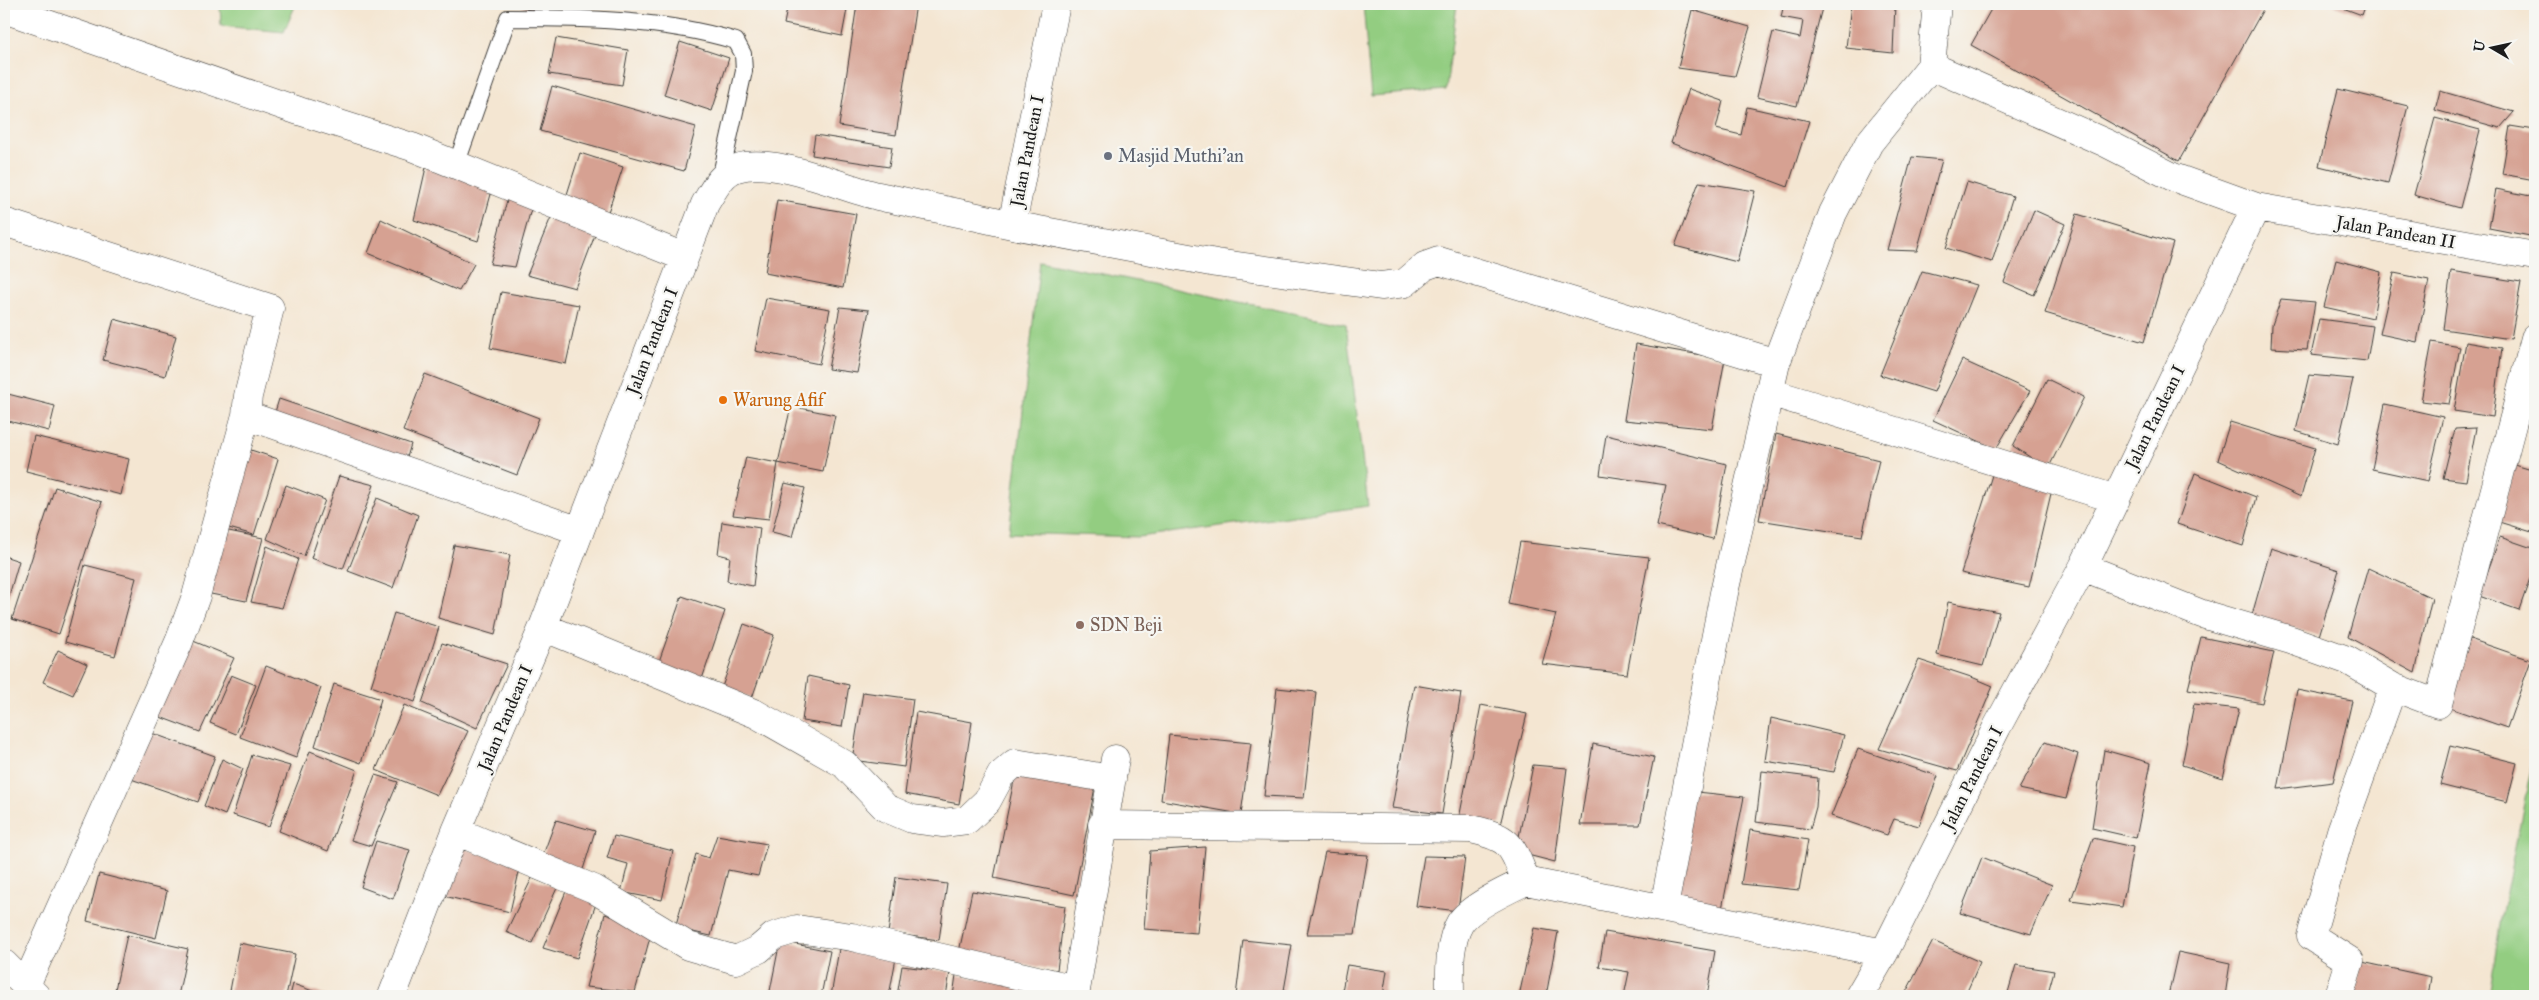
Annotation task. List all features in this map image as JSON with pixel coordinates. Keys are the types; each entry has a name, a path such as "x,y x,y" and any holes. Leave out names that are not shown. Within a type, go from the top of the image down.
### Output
{"street":[{"name":"Jalan Pandean I","path":"392,996 456,831 543,627 705,204 720,179 735,168 752,164 778,167 876,195 951,210 1012,225 1056,4"},
{"path":"1664,907 1724,594 1776,363 1832,214 1869,144 1930,66 1938,4"},
{"path":"4,9 299,111 393,140 684,257"},
{"path":"1930,66 2106,143 2173,177 2256,207"},
{"name":"Jalan Pandean I","path":"1858,996 1884,954 1998,727 2083,567 2256,207"},
{"name":"Jalan Pandean II","path":"2256,207 2535,256"},
{"path":"4,222 270,308 248,396 246,415 196,596 179,642 31,990 4,964"},
{"path":"1012,225 1216,263 1381,286 1405,283 1425,266 1439,260 1776,363"},
{"path":"2083,567 2202,614 2291,640 2347,660 2393,687 2438,704 2535,338"},
{"path":"1769,392 2116,499"},
{"path":"246,415 580,531"},
{"path":"456,831 594,890 688,946 736,960 759,949 774,936 798,929 852,937 1076,993 1102,825 1113,769 1015,762 1000,775 987,801 968,820 943,823 912,819 886,808 844,764 756,714 543,627"},
{"path":"2340,996 2350,961 2311,936 2341,831 2393,687"},
{"path":"1102,825 1471,829 1500,836 1509,844 1526,881"},
{"path":"1450,996 1454,937 1461,922 1497,894 1526,881 1664,907 1884,954"}],"lane":[{"path":"456,165 508,18 561,18 655,24 712,34 736,41 743,54 744,70 720,179"}],"green space":[{"path":"220,4 296,4 284,32 221,26"},
{"path":"1363,4 1457,4 1446,90 1371,96"},
{"path":"1040,261 1346,324 1368,506 1139,537 1009,533"},
{"path":"2535,748 2535,996 2489,996 2501,918"}],"building":[{"path":"511,4 534,4 533,10"},
{"path":"788,4 848,4 842,36 784,24"},
{"path":"857,4 916,4 896,135 839,126"},
{"path":"1784,4 1823,4 1797,106 1757,97 1773,32 1800,38 1803,21 1781,17"},
{"path":"1851,4 1895,4 1893,53 1846,48"},
{"path":"1994,4 2266,4 2179,161 1971,45"},
{"path":"2332,4 2366,4 2362,15"},
{"path":"1692,10 1750,27 1735,76 1678,68"},
{"path":"556,38 628,50 622,85 549,74"},
{"path":"680,42 729,58 712,111 664,95"},
{"path":"552,86 696,127 684,171 540,131"},
{"path":"1689,89 1723,101 1716,129 1741,135 1747,107 1809,121 1788,187 1671,143"},
{"path":"2338,89 2408,106 2388,183 2319,166"},
{"path":"2440,91 2514,112 2500,128 2435,110"},
{"path":"2435,118 2480,130 2460,208 2414,195"},
{"path":"2510,126 2535,130 2535,180 2502,174"},
{"path":"815,135 892,147 889,167 812,155"},
{"path":"580,153 623,167 606,218 563,207"},
{"path":"1912,157 1942,160 1917,251 1887,250"},
{"path":"427,163 493,187 478,241 414,220"},
{"path":"1699,182 1755,191 1737,262 1675,246"},
{"path":"1967,182 2013,196 1992,262 1946,248"},
{"path":"2496,189 2535,197 2535,237 2489,228"},
{"path":"509,193 533,202 515,267 490,264"},
{"path":"777,200 856,214 843,288 765,273"},
{"path":"554,210 598,227 575,288 527,275"},
{"path":"2034,210 2065,224 2034,295 2004,282"},
{"path":"2077,214 2173,243 2144,342 2045,313"},
{"path":"381,219 474,264 459,291 368,253"},
{"path":"2336,260 2381,272 2373,318 2324,307"},
{"path":"1922,271 1977,285 1934,392 1880,375"},
{"path":"2451,271 2521,282 2511,339 2443,329"},
{"path":"2394,273 2429,280 2417,342 2380,334"},
{"path":"501,292 579,305 566,364 490,348"},
{"path":"766,298 830,309 819,364 755,351"},
{"path":"2281,299 2315,302 2307,350 2271,348 2272,325"},
{"path":"840,307 869,310 857,373 828,369"},
{"path":"114,319 176,336 165,376 103,360"},
{"path":"2319,319 2373,326 2367,361 2311,355"},
{"path":"2432,342 2460,347 2449,404 2421,401"},
{"path":"2466,342 2502,348 2493,417 2454,411"},
{"path":"1636,344 1725,359 1712,429 1624,420"},
{"path":"1962,360 2030,391 1996,449 1933,420"},
{"path":"425,374 539,418 517,475 403,431"},
{"path":"2309,375 2353,379 2338,444 2296,431"},
{"path":"2047,379 2084,397 2048,469 2013,446"},
{"path":"4,393 55,406 49,431 4,420"},
{"path":"279,399 411,444 405,464 272,422"},
{"path":"2535,400 2535,428 2528,426"},
{"path":"2385,404 2443,417 2428,481 2372,469"},
{"path":"791,406 835,415 823,472 778,463"},
{"path":"2230,422 2315,448 2301,497 2218,460"},
{"path":"2476,428 2466,481 2443,478 2455,429"},
{"path":"1776,434 1879,460 1862,536 1759,520"},
{"path":"1606,435 1727,464 1713,539 1657,526 1666,485 1600,475"},
{"path":"34,436 129,459 121,495 26,471"},
{"path":"242,447 278,459 254,535 218,525"},
{"path":"746,457 778,463 769,519 733,515"},
{"path":"2515,465 2535,471 2535,533 2499,522"},
{"path":"1993,472 2053,485 2029,587 1961,573"},
{"path":"2195,473 2256,497 2243,546 2177,524"},
{"path":"339,476 374,485 343,569 311,558"},
{"path":"785,483 805,488 792,537 772,532"},
{"path":"286,485 325,500 304,556 267,539"},
{"path":"55,487 102,502 59,634 12,619"},
{"path":"377,498 418,515 393,588 348,571"},
{"path":"722,522 760,528 753,586 727,581 730,557 718,554"},
{"path":"219,529 263,538 246,601 201,592"},
{"path":"2500,537 2535,549 2535,564 2519,610 2479,596"},
{"path":"1520,542 1649,557 1627,674 1542,664 1556,614 1508,604"},
{"path":"454,545 510,555 495,635 438,618"},
{"path":"267,546 298,559 282,608 251,602"},
{"path":"2271,548 2339,570 2319,636 2252,615"},
{"path":"4,556 19,561 4,613"},
{"path":"85,565 136,578 115,656 65,642"},
{"path":"2368,568 2432,598 2415,673 2348,637"},
{"path":"682,596 725,611 701,682 657,667"},
{"path":"1948,602 1999,612 1983,666 1937,655"},
{"path":"394,613 439,627 415,702 371,686"},
{"path":"744,624 774,635 752,698 722,687"},
{"path":"2201,637 2274,652 2262,703 2188,689"},
{"path":"186,638 234,658 200,732 152,714"},
{"path":"2470,639 2531,660 2507,728 2447,707"},
{"path":"442,643 507,664 477,728 422,703"},
{"path":"58,650 87,664 73,695 43,682"},
{"path":"1919,660 1993,686 1957,771 1879,749"},
{"path":"266,666 321,688 296,758 240,737"},
{"path":"231,675 256,685 236,734 210,723"},
{"path":"808,676 849,685 842,727 802,721"},
{"path":"334,684 381,699 361,763 315,746"},
{"path":"1414,685 1461,693 1442,814 1392,808"},
{"path":"1277,688 1316,692 1304,798 1264,796"},
{"path":"2297,690 2352,701 2333,782 2278,789"},
{"path":"863,692 913,699 904,767 852,760"},
{"path":"2194,704 2239,709 2223,778 2182,765"},
{"path":"404,705 468,731 437,795 376,770"},
{"path":"1481,705 1527,714 1500,825 1459,819"},
{"path":"916,712 972,722 959,804 905,794"},
{"path":"1771,718 1844,735 1834,772 1765,761"},
{"path":"146,731 215,756 198,802 128,778"},
{"path":"1169,735 1251,743 1241,814 1161,800"},
{"path":"2045,742 2078,754 2066,799 2019,789"},
{"path":"1593,744 1654,757 1640,825 1580,825"},
{"path":"2450,746 2517,763 2507,802 2440,785"},
{"path":"1858,749 1938,776 1919,826 1894,819 1887,835 1831,816"},
{"path":"2104,750 2151,763 2136,838 2092,828"},
{"path":"310,751 357,770 328,851 279,831"},
{"path":"252,755 290,766 269,827 233,815"},
{"path":"222,759 243,769 225,815 204,806"},
{"path":"1533,765 1567,768 1555,862 1516,852"},
{"path":"1017,766 1096,782 1074,895 994,878"},
{"path":"1762,771 1818,778 1816,807 1810,829 1756,822"},
{"path":"375,775 398,782 371,846 351,840"},
{"path":"1688,791 1744,797 1722,909 1668,898"},
{"path":"556,820 595,831 581,876 540,863"},
{"path":"1750,830 1808,840 1799,890 1741,884"},
{"path":"717,835 767,844 758,876 728,870 711,936 675,928 696,854 709,858"},
{"path":"614,836 673,851 662,900 621,892 628,864 607,858"},
{"path":"2093,838 2133,847 2122,907 2071,900"},
{"path":"376,841 410,850 393,899 361,887"},
{"path":"452,846 521,863 510,912 440,895"},
{"path":"1205,847 1197,933 1144,929 1150,851"},
{"path":"1325,852 1368,855 1355,934 1307,934"},
{"path":"1424,856 1465,857 1458,911 1416,906"},
{"path":"1982,857 2052,885 2031,934 1960,913"},
{"path":"99,874 167,891 156,938 87,921"},
{"path":"896,877 947,884 939,940 888,933"},
{"path":"532,878 557,888 532,943 506,932"},
{"path":"567,889 598,898 577,958 543,948"},
{"path":"972,891 1065,906 1057,970 959,952"},
{"path":"605,914 652,930 635,992 586,987"},
{"path":"1534,928 1558,932 1546,996 1519,996"},
{"path":"1605,932 1715,951 1707,996 1624,996 1629,972 1599,967"},
{"path":"127,935 188,949 178,996 125,996 114,994"},
{"path":"1243,940 1292,945 1283,996 1236,996"},
{"path":"780,941 830,951 821,996 769,996"},
{"path":"1933,941 1980,962 1965,996 1904,996"},
{"path":"239,943 295,954 286,996 229,996"},
{"path":"839,949 896,958 889,996 831,996"},
{"path":"2178,952 2230,963 2225,996 2168,996"},
{"path":"2362,962 2431,977 2428,996 2354,996"},
{"path":"1347,965 1387,971 1383,996 1341,996"},
{"path":"2016,965 2054,971 2047,996 2007,996"},
{"path":"902,966 950,972 946,996 897,996"},
{"path":"956,975 1047,989 1046,996 953,996"},
{"path":"293,984 327,996 290,996"}],"place":[{"name":"Masjid Muthi'an","path":"1108,156"},
{"name":"Warung Afif","path":"723,400"},
{"name":"SDN Beji","path":"1080,625"}]}
